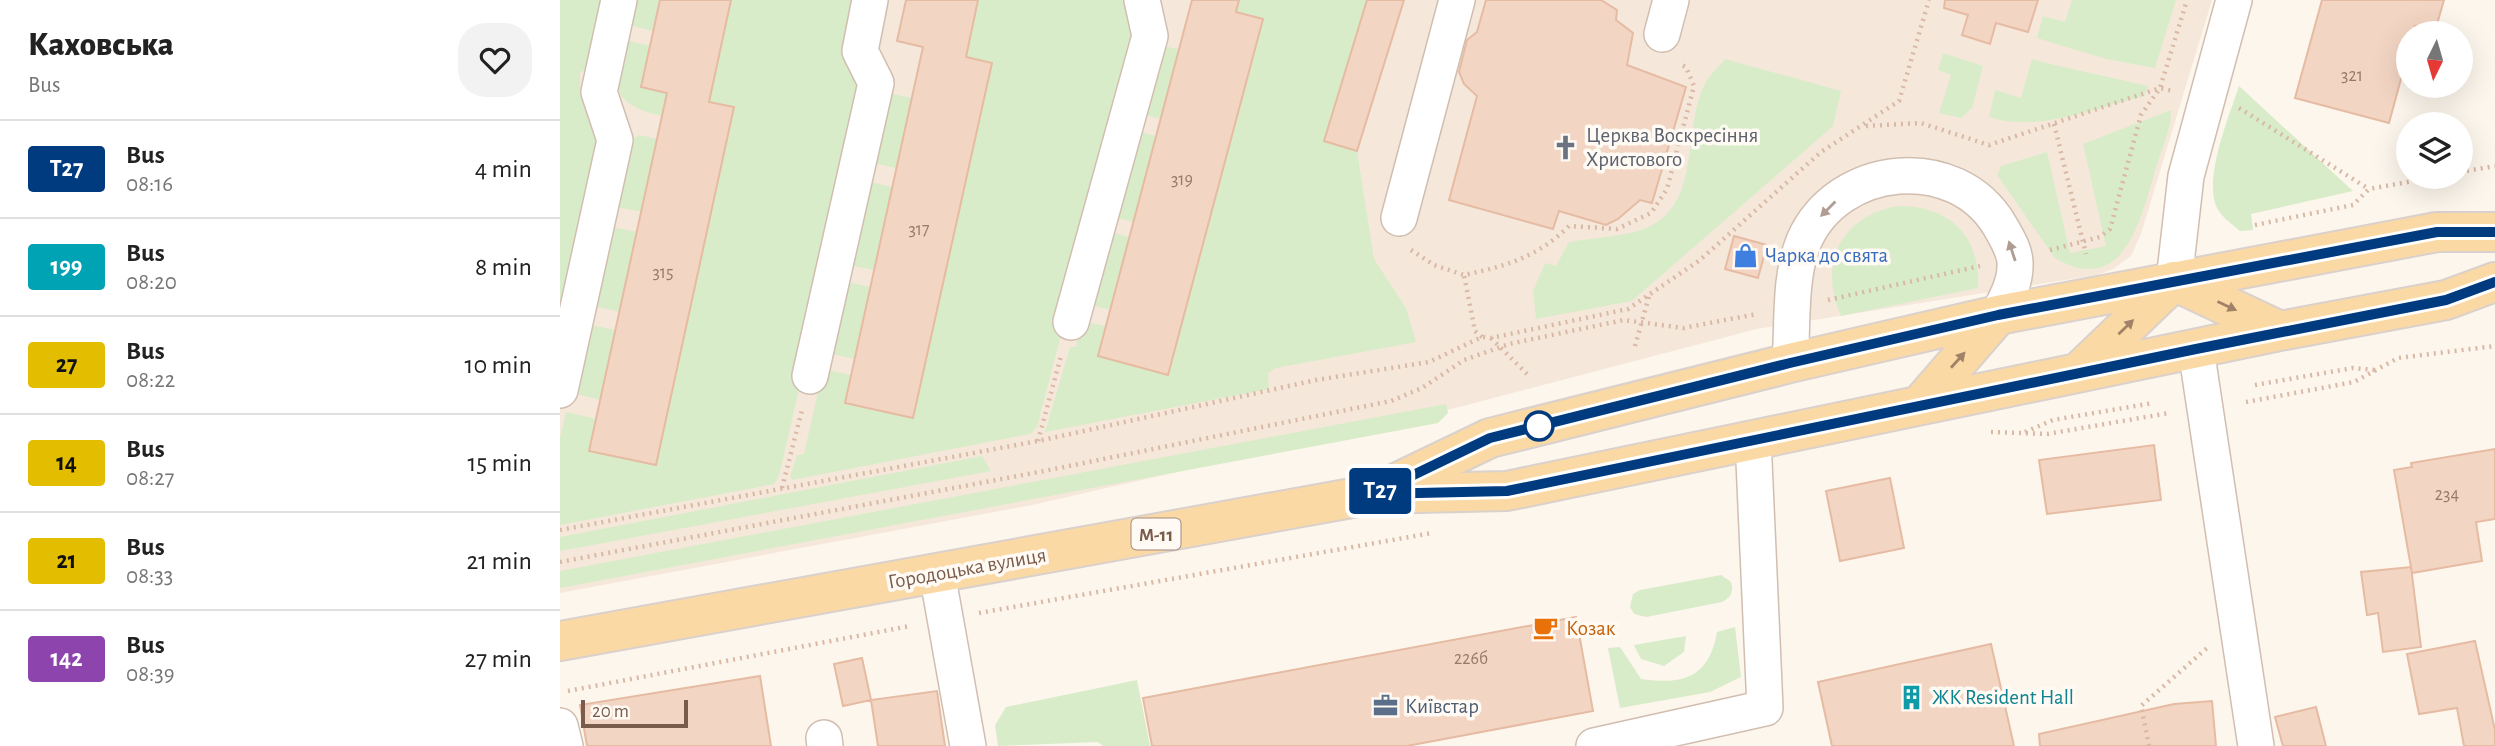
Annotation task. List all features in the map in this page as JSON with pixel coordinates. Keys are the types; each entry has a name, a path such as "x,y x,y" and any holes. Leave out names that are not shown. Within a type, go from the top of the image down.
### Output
{"main road":[{"name":"Городоцька вулиця","path":"1374,494 1490,438 1790,363 1998,315 2437,232 2495,232"},
{"path":"2078,373 2174,281 2280,331"},
{"name":"Городоцька вулиця","path":"560,641 1374,494 1507,491 2280,331 2446,300 2495,282"},
{"path":"1920,405 1998,315"}],"street":[{"path":"560,390 615,140 600,92 619,0"},
{"path":"810,376 876,83 860,51 870,0"},
{"path":"1071,322 1150,36 1142,0"},
{"path":"1399,218 1457,0"},
{"path":"1662,34 1671,0"},
{"path":"2174,281 2186,176 2234,0"},
{"path":"1790,363 1798,262 1805,240 1832,203 1873,180 1895,176 1930,178 1963,190 1982,204 2009,241 2016,263 2012,289 1998,315"},
{"path":"2196,349 2256,746"},
{"path":"1594,746 1659,739 1765,708 1753,439"},
{"path":"937,573 968,746"},
{"path":"560,726 565,746"}],"path":[{"path":"560,530 1038,441 1316,380 1429,362 1482,337 1491,338 1628,309 1700,260 1821,152 1899,101 1929,0"},
{"path":"2042,252 2100,237 2110,229 2141,115 2160,88 2187,0"},
{"path":"1399,218 1409,248 1434,265 1464,275 1496,268 1548,247 1569,226 1617,229 1651,214 1668,189 1694,86 1686,67 1660,51 1662,34"},
{"path":"1865,125 1921,123 1989,145 2160,88"},
{"path":"2229,102 2369,189"},
{"path":"2054,124 2086,254"},
{"path":"2473,170 2495,166"},
{"path":"2255,225 2353,205 2369,189 2396,184"},
{"path":"1821,302 1960,270"},
{"path":"1464,275 1475,331 1482,337"},
{"path":"1635,346 1650,292"},
{"path":"560,562 1044,471 1391,401 1422,388 1464,360 1500,347 1624,320 1683,328 1769,312"},
{"path":"1038,441 1071,322"},
{"path":"1491,338 1527,374"},
{"path":"2246,402 2354,382 2398,358 2495,345"},
{"path":"2255,385 2353,368 2376,370"},
{"path":"782,488 810,376"},
{"path":"2024,433 2053,420 2153,402"},
{"path":"1987,431 2047,434 2174,413"},
{"path":"975,614 1440,532"},
{"path":"2149,746 2141,706 2237,621"},
{"path":"560,692 914,625"}],"shaded area":[{"path":"560,0 2212,0 2141,234 2131,256 2113,269 2097,275 1757,329 1432,414 1032,505 560,593"}],"green space":[{"path":"560,0 610,0 589,70 580,72 580,87 601,138 560,354"},
{"path":"629,0 660,0 653,31 624,24"},
{"path":"731,0 862,0 866,101 779,476 774,484 560,525 560,438 566,412 596,419 590,451 656,465 734,107 709,102"},
{"path":"978,0 1130,0 1136,49 1037,427 1030,434 792,480 790,476 797,455 804,454 823,369 851,375 845,403 913,417 992,63 966,57"},
{"path":"1239,0 1367,0 1324,141 1357,151 1374,259 1406,308 1416,342 1276,368 1268,373 1269,389 1045,432 1070,347 1076,347 1080,321 1106,326 1098,356 1168,375 1263,20 1236,12"},
{"path":"2072,0 2176,0 2155,68 2106,59 2037,38 2043,16 2065,22"},
{"path":"621,39 650,46 641,87 668,93 663,116 633,106 619,91 617,70"},
{"path":"1167,47 1179,49 1161,119 1137,113 1159,51"},
{"path":"1943,53 1983,66 1972,108 1961,118 1939,113 1951,75 1938,70"},
{"path":"1725,59 1841,91 1833,126 1632,301 1536,319 1533,291 1545,263 1556,266 1569,242 1616,236 1644,229 1663,218 1676,202 1684,183 1699,99 1707,80"},
{"path":"2032,59 2148,86 2144,96 2047,121 2008,121 1989,117 1995,90 2021,98"},
{"path":"2239,86 2353,191 2251,214 2253,230 2240,231 2226,219 2215,203 2214,176 2220,144"},
{"path":"884,92 912,98 896,168 869,162"},
{"path":"2171,110 2168,132 2144,209 2126,247 2114,260 2098,268 2079,268 2055,258 1997,175 2001,166 2047,152 2070,253 2106,246 2083,144"},
{"path":"1133,130 1156,136 1133,222 1110,216"},
{"path":"639,135 658,139 642,212 611,206 626,144"},
{"path":"866,181 892,187 874,270 848,265"},
{"path":"1898,206 1933,211 1959,228 1974,253 1978,288 1841,316 1834,297 1832,278 1839,245 1848,231 1861,220 1878,211"},
{"path":"607,226 637,232 620,312 590,305"},
{"path":"1107,231 1129,237 1110,310 1087,304"},
{"path":"843,281 870,287 854,359 827,353"},
{"path":"586,324 616,330 601,400 571,393"},
{"path":"1446,404 1448,413 1438,423 560,588 560,571"},
{"path":"982,456 991,471 560,551 560,537"},
{"path":"1721,575 1731,582 1732,588 1730,596 1722,602 1646,617 1634,614 1630,607 1633,594 1640,590"},
{"path":"1735,627 1741,677 1710,692 1620,708 1608,648 1620,647 1641,679 1669,681 1692,675 1701,669 1708,660 1717,632"},
{"path":"1686,636 1684,652 1664,666 1641,659 1634,645"},
{"path":"1137,680 1150,746 1103,746 1098,742 998,746 995,725 1006,707"}],"building":[{"path":"660,0 731,0 709,102 734,107 656,465 589,451 667,93 641,87"},
{"path":"906,0 978,0 966,57 992,63 913,418 845,403 923,47 897,41"},
{"path":"1192,0 1239,0 1236,12 1263,19 1168,375 1098,356"},
{"path":"1367,0 1404,0 1357,151 1324,141"},
{"name":"Церква Воскресіння Христового","path":"1486,0 1601,0 1617,10 1616,20 1633,33 1627,65 1686,87 1652,203 1640,200 1618,219 1606,225 1559,211 1553,229 1449,200 1477,96 1464,84 1459,72 1467,40 1477,32"},
{"path":"1945,0 2038,0 2028,32 1996,23 1990,44 1962,35 1968,15 1944,8"},
{"path":"2322,0 2444,0 2438,21 2396,21 2396,97 2389,123 2295,98"},
{"path":"1734,236 1767,245 1758,278 1725,269"},
{"path":"2154,445 2161,500 2047,514 2039,460"},
{"path":"2495,449 2495,519 2476,522 2482,561 2412,573 2394,470 2412,467 2411,463"},
{"path":"1890,478 1904,548 1840,561 1826,491"},
{"path":"2411,567 2421,647 2383,652 2378,613 2367,615 2361,572"},
{"path":"1576,617 1593,711 1407,746 1152,746 1143,698"},
{"path":"2475,641 2495,730 2495,746 2464,746 2457,708 2419,714 2407,654"},
{"name":"ЖК Resident Hall","path":"1991,644 2014,746 1832,746 1818,682"},
{"path":"862,658 871,700 843,706 834,664"},
{"path":"760,676 771,746 587,746 580,705"},
{"path":"937,691 945,746 878,746 871,700"},
{"path":"2212,701 2216,746 2040,746 2039,734 2174,704"},
{"path":"2316,707 2326,746 2283,746 2275,717"}],"bus line":[{"name":"Т27","path":"2495,232 2437,232 1998,315 1790,363 1490,438 1374,494 1507,491 2280,331 2446,300 2495,282"}],"place":[{"name":"Церква Воскресіння Христового","path":"1566,147"},
{"name":"Чарка до свята","path":"1745,255"},
{"name":"Козак","path":"1546,628"},
{"name":"ЖК Resident Hall","path":"1912,697"},
{"name":"Київстар","path":"1385,706"}]}
